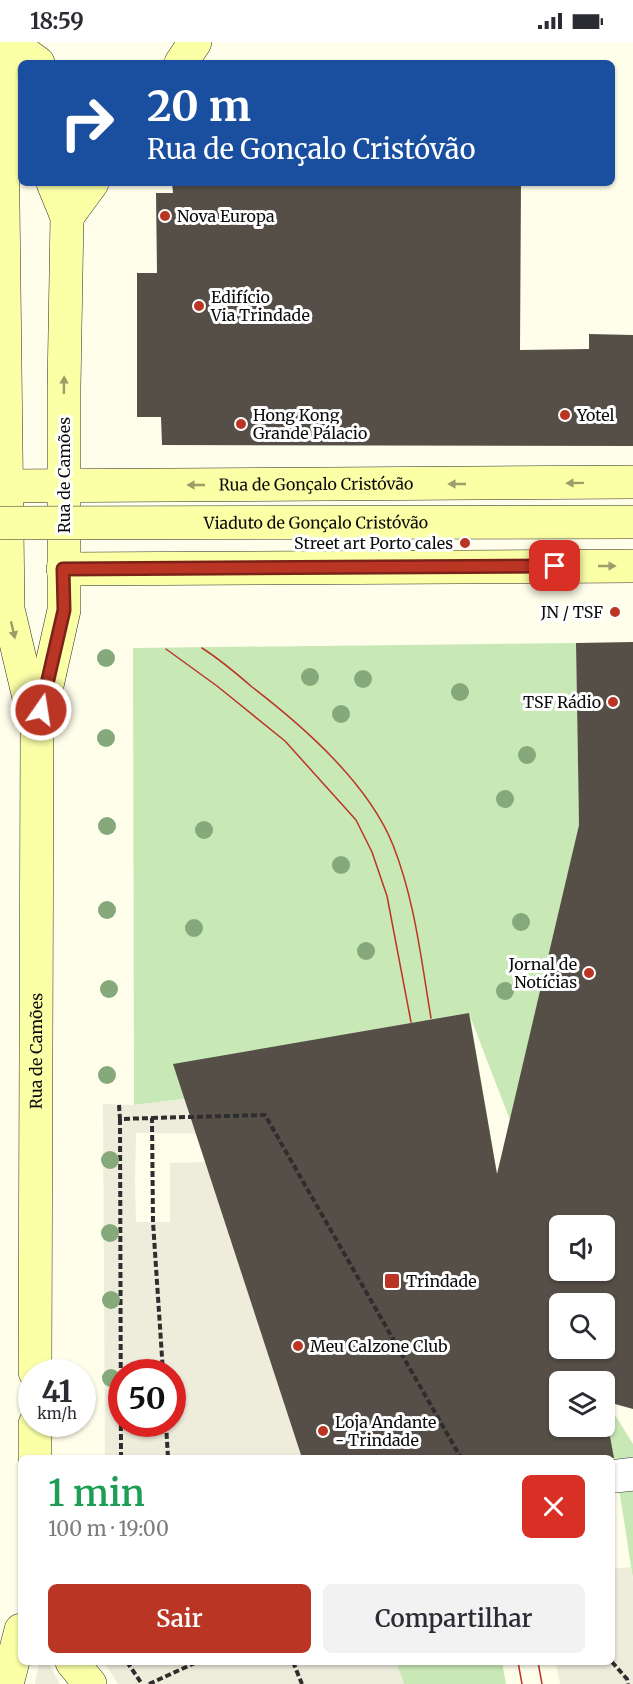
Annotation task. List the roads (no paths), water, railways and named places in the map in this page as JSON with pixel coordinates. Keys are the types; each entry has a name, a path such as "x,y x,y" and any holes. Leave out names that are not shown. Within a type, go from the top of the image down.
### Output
{"main road":[{"path":"183,60 195,42"},
{"path":"4,49 31,60"},
{"path":"4,49 18,99"},
{"name":"Rua de Camões","path":"4,49 6,387 3,572 8,609 37,730"},
{"path":"54,186 67,217"},
{"path":"67,217 90,186"},
{"name":"Rua de Camões","path":"35,1359 37,730 64,610 67,217"},
{"name":"Rua de Gonçalo Cristóvão","path":"3,486 633,482"},
{"path":"254,485 237,497 226,515 226,539 236,555 255,568"},
{"name":"Viaduto de Gonçalo Cristóvão","path":"0,523 633,522"},
{"path":"63,569 633,566"},
{"path":"35,1437 35,1455"},
{"path":"7,1684 18,1642"},
{"path":"74,1665 90,1684"}],"tram line":[{"path":"202,648 234,671 313,738 351,778 382,822 393,845 407,887 431,1018"},
{"path":"166,649 217,686 285,741 356,820 372,852 387,896 411,1022"},
{"path":"519,1665 522,1684"},
{"path":"539,1665 542,1684"}],"place":[{"name":"Nova Europa","path":"165,216"},
{"name":"Edifício Via Trindade","path":"199,306"},
{"name":"Yotel","path":"565,415"},
{"name":"Hong Kong Grande Pálacio","path":"241,424"},
{"name":"Street art Porto cales","path":"465,543"},
{"name":"JN / TSF","path":"615,612"},
{"name":"TSF Rádio","path":"613,702"},
{"name":"Jornal de Notícias","path":"589,973"},
{"name":"Trindade","path":"392,1281"},
{"name":"Meu Calzone Club","path":"298,1346"},
{"name":"Loja Andante - Trindade","path":"323,1431"}]}
